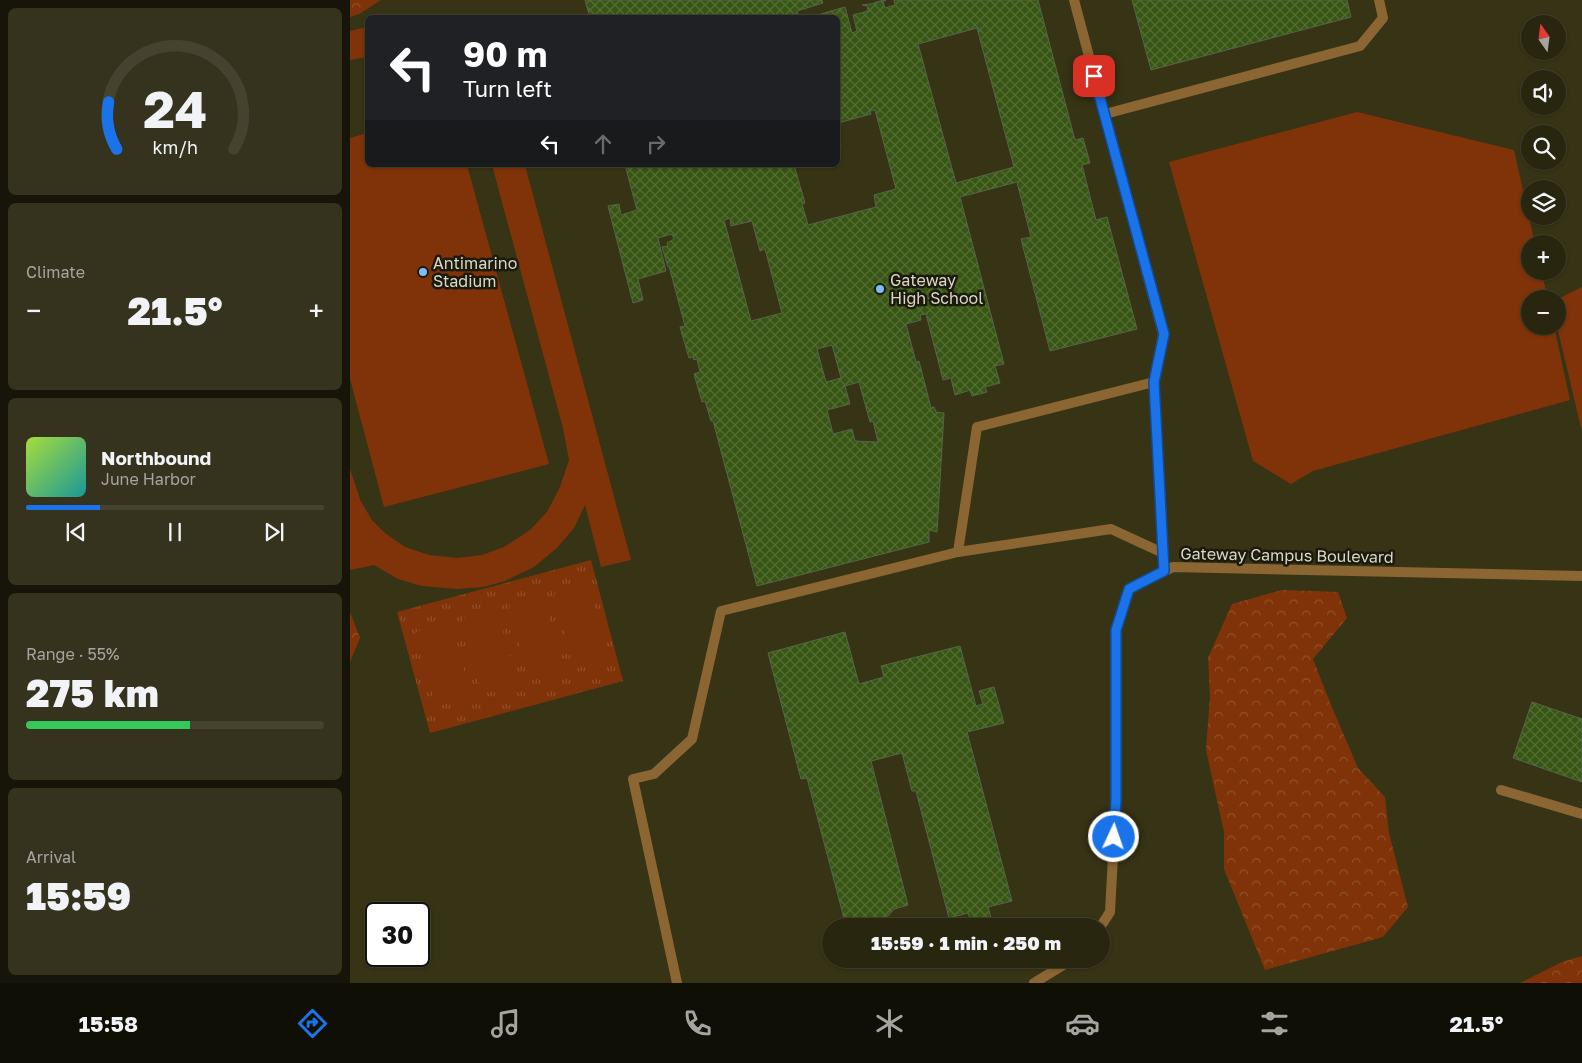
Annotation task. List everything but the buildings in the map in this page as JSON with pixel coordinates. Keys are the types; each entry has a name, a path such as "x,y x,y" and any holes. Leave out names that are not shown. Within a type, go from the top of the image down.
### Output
{"street":[{"path":"1074,0 1164,334 1154,382 1164,571"},
{"path":"1105,114 1360,46 1383,18 1379,0"},
{"path":"958,552 977,427 1154,382"},
{"path":"677,983 633,779 654,774 692,739 721,611 958,552 1111,529 1163,553"},
{"name":"Gateway Campus Boulevard","path":"1106,918 1110,912 1116,800 1116,630 1129,589 1173,567 1582,576"},
{"path":"1501,790 1582,814"},
{"path":"1034,983 1058,968"}],"green space":[{"path":"350,0 381,0 359,14 350,17"},
{"path":"365,27 365,57 350,60 350,31"},
{"path":"1357,112 1514,150 1521,181 1521,225 1531,225 1533,235 1521,235 1521,280 1543,280 1546,290 1521,290 1521,335 1556,335 1570,400 1313,471 1291,484 1253,461 1169,162"},
{"name":"Antimarino Stadium","path":"365,134 365,167 468,167 549,464 384,507 350,379 350,138"},
{"path":"493,167 526,167 631,560 601,567 585,505 574,528 557,548 534,567 505,581 483,587 457,589 422,586 398,579 374,565 350,570 350,469 361,502 372,520 385,533 405,547 429,555 458,558 482,555 504,547 530,530 547,512 560,487 569,460 563,428"},
{"path":"1582,287 1582,432 1559,335 1566,335 1566,295"},
{"path":"591,560 623,681 430,733 397,612"},
{"path":"589,585 609,659 574,669 554,594"},
{"path":"1282,590 1338,592 1347,618 1313,659 1358,768 1385,797 1389,833 1408,907 1383,937 1265,970 1224,869 1224,832 1206,750 1210,696 1208,658 1232,604"},
{"path":"543,597 563,671 529,681 509,606"},
{"path":"497,609 517,684 482,694 462,619"},
{"path":"350,612 360,638 350,662"},
{"path":"450,622 471,697 436,706 416,632"},
{"path":"1582,956 1582,983 1520,983 1562,962"}],"place":[{"name":"Antimarino Stadium","path":"423,272"},
{"name":"Gateway High School","path":"880,289"}],"route":[{"path":"1094,76 1164,334 1154,382 1164,571 1129,589 1116,630 1116,800 1114,837"}]}
